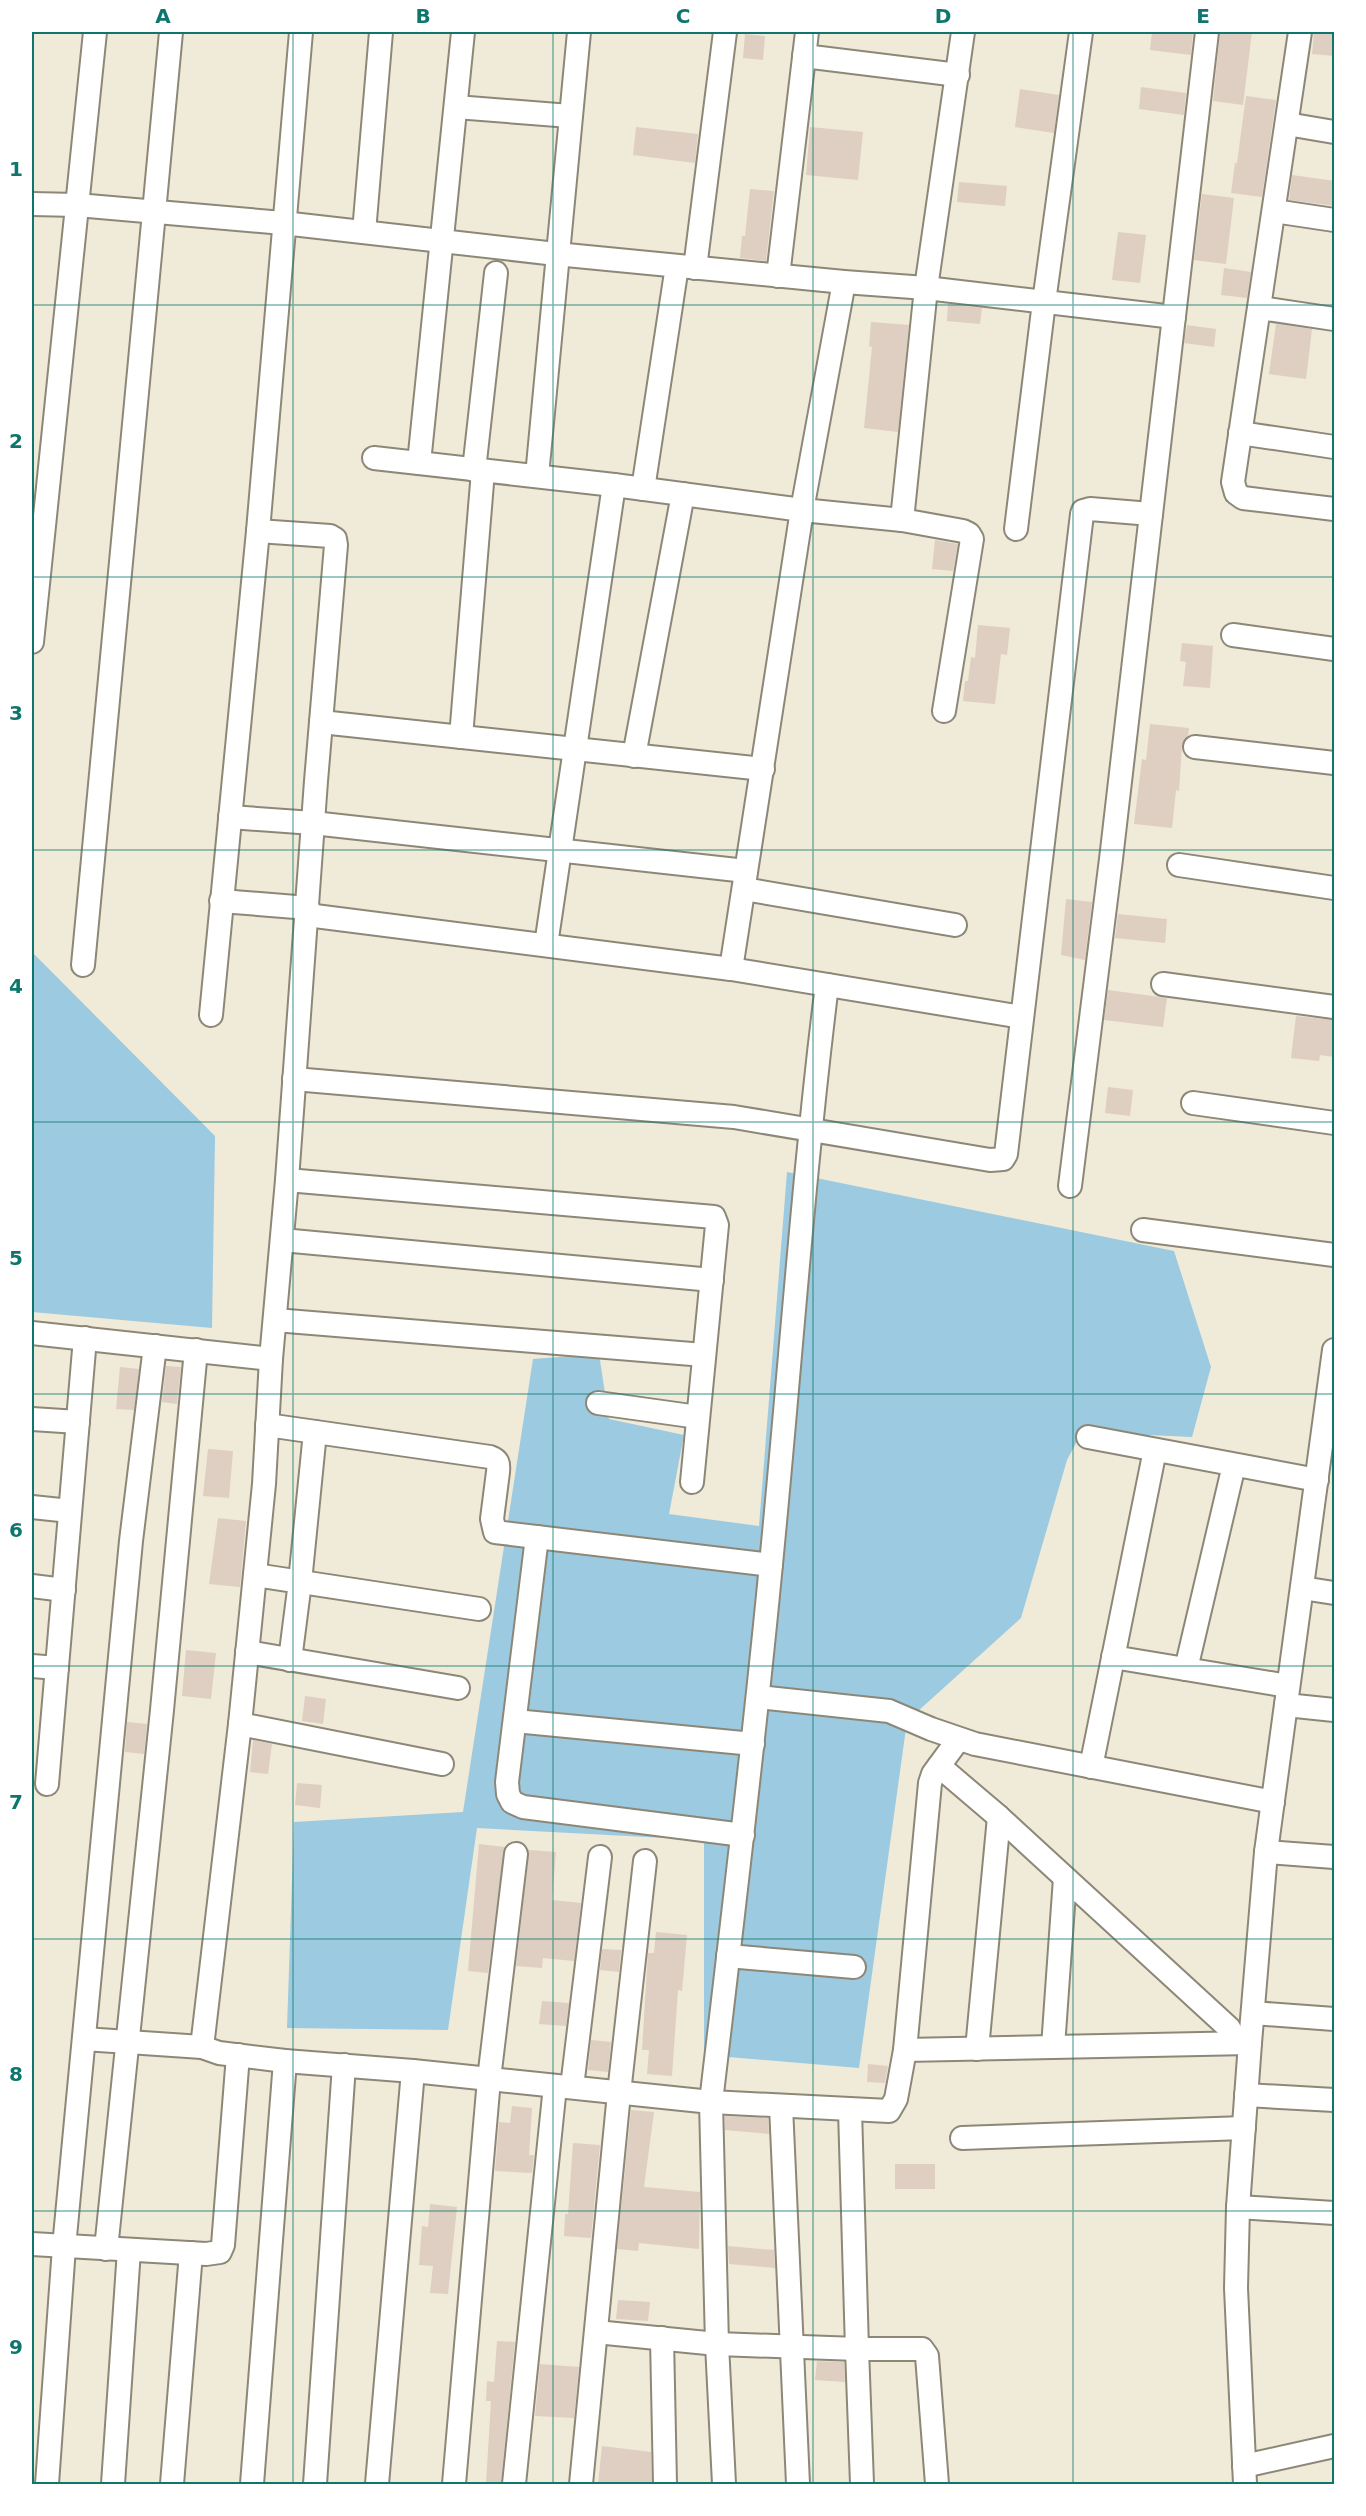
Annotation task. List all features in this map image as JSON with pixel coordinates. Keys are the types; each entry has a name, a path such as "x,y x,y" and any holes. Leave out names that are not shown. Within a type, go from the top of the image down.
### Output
{"street":[{"path":"32,642 95,32"},
{"path":"83,965 171,32"},
{"path":"211,1015 258,531 301,32"},
{"path":"364,232 381,32"},
{"path":"419,463 464,32"},
{"path":"537,476 556,254 579,32"},
{"path":"642,489 686,267 725,32"},
{"path":"778,276 807,32"},
{"path":"902,520 926,288 963,32"},
{"path":"1016,529 1081,32"},
{"path":"1070,1186 1207,32"},
{"path":"1300,32 1233,482 1236,493 1255,500 1335,509"},
{"path":"804,56 958,75"},
{"path":"456,107 570,116"},
{"path":"1287,124 1335,132"},
{"path":"32,204 78,205 283,223 556,254 926,288 1174,317"},
{"path":"1274,211 1335,220"},
{"path":"461,737 479,471 496,273"},
{"path":"731,969 802,510 844,282"},
{"path":"1260,308 1335,319"},
{"path":"1240,433 1335,447"},
{"path":"374,458 902,520 963,531 972,539 944,711"},
{"path":"546,945 614,485"},
{"path":"634,756 683,494"},
{"path":"294,1078 734,1117 990,1160 1003,1159 1006,1154 1082,514 1083,511 1090,509 1151,514"},
{"path":"202,2047 255,1575 336,545 335,539 324,535 258,531"},
{"path":"1233,635 1335,649"},
{"path":"321,722 763,769"},
{"path":"1195,747 1335,763"},
{"path":"230,818 313,823 560,850 745,880 955,925"},
{"path":"1179,865 1335,888"},
{"path":"222,901 731,969 1022,1017"},
{"path":"1163,984 1335,1007"},
{"path":"724,2484 717,2344 711,2102 758,1697 809,1131 827,985"},
{"path":"1193,1103 1335,1123"},
{"path":"287,1180 708,1215 717,1220 692,1482"},
{"path":"1143,1230 1335,1255"},
{"path":"282,1240 712,1280"},
{"path":"275,1320 704,1355"},
{"path":"32,1333 271,1359"},
{"path":"47,1784 41,1754 57,1668 85,1338"},
{"path":"47,2484 64,2247 131,1541 155,1346"},
{"path":"106,2249 162,1710 196,1350"},
{"path":"1334,1361 1323,1472 1302,1588 1266,1852 1253,2013 1244,2043 1246,2095 1238,2207 1236,2288 1244,2475 1335,2446"},
{"path":"598,1403 698,1417"},
{"path":"32,1419 78,1422"},
{"path":"267,1425 496,1460 499,1464 492,1519 495,1532 771,1564"},
{"path":"290,1660 315,1432"},
{"path":"1088,1437 1234,1465 1323,1472"},
{"path":"1091,1767 1155,1450"},
{"path":"1186,1669 1234,1465"},
{"path":"32,1507 70,1510"},
{"path":"537,1538 507,1782 508,1794 512,1802 524,1807 743,1835"},
{"path":"255,1575 479,1609"},
{"path":"32,1586 64,1590"},
{"path":"1302,1588 1335,1593"},
{"path":"247,1652 458,1688"},
{"path":"1113,1657 1186,1669 1335,1710"},
{"path":"32,1665 57,1668"},
{"path":"758,1697 889,1711 958,1740 1273,1802"},
{"path":"515,1721 753,1744"},
{"path":"240,1724 442,1764"},
{"path":"84,2038 202,2047 219,2053 285,2061 413,2071 711,2102 889,2110 893,2106 905,2050 930,1783 958,1740"},
{"path":"939,1766 999,1817 1244,2043"},
{"path":"977,2049 999,1817"},
{"path":"1266,1852 1335,1857"},
{"path":"454,2484 489,2079 516,1854"},
{"path":"514,2484 563,2087 600,1857"},
{"path":"581,2484 619,2093 645,1861"},
{"path":"1053,2047 1065,1878"},
{"path":"728,1956 854,1967"},
{"path":"1253,2013 1335,2019"},
{"path":"905,2050 1244,2043"},
{"path":"32,2244 190,2253 220,2252 223,2246 238,2055"},
{"path":"252,2484 285,2061"},
{"path":"315,2484 344,2065"},
{"path":"378,2484 413,2071"},
{"path":"1246,2095 1335,2100"},
{"path":"781,2106 798,2484"},
{"path":"850,2110 862,2484"},
{"path":"963,2138 1244,2128"},
{"path":"1238,2207 1335,2213"},
{"path":"113,2484 129,2250"},
{"path":"172,2484 190,2253"},
{"path":"596,2332 717,2344 922,2349 925,2351 936,2484"},
{"path":"662,2338 665,2484"}],"water":[{"path":"32,952 215,1136 212,1328 32,1312"},
{"path":"787,1172 1174,1251 1211,1367 1192,1437 1082,1432 1067,1460 1021,1618 907,1721 859,2068 704,2055 704,1840 477,1828 448,2030 287,2028 294,1822 463,1812 533,1359 599,1354 609,1419 684,1435 669,1514 759,1526"}],"building":[{"path":"1152,32 1193,32 1191,55 1150,50"},
{"path":"1220,32 1252,32 1243,105 1213,101"},
{"path":"1314,32 1335,32 1335,56 1312,54"},
{"path":"745,34 765,36 763,60 743,58"},
{"path":"1141,87 1186,93 1184,115 1139,109"},
{"path":"1020,89 1059,95 1054,133 1015,127"},
{"path":"1246,96 1276,100 1262,197 1231,193"},
{"path":"636,127 698,134 695,163 633,155"},
{"path":"810,127 863,132 858,180 806,175"},
{"path":"1292,175 1335,181 1335,206 1289,200"},
{"path":"959,182 1007,186 1005,206 957,202"},
{"path":"750,189 774,191 766,261 740,258"},
{"path":"1202,194 1234,198 1226,264 1194,260"},
{"path":"1118,232 1146,235 1140,283 1112,280"},
{"path":"1224,268 1251,272 1247,298 1221,295"},
{"path":"948,304 982,308 980,324 947,321"},
{"path":"871,322 909,325 898,432 864,428 872,347 869,346"},
{"path":"1276,324 1312,329 1306,379 1269,374"},
{"path":"1187,325 1216,329 1214,347 1184,343"},
{"path":"935,540 958,544 953,571 932,569"},
{"path":"978,625 1010,628 1007,655 1001,654 995,704 963,701 971,657 975,658"},
{"path":"1182,643 1213,646 1210,688 1183,686 1186,662 1180,661"},
{"path":"1150,724 1189,728 1188,736 1182,745 1179,791 1176,790 1172,828 1134,824 1142,759 1146,760"},
{"path":"1066,899 1092,902 1085,960 1061,955"},
{"path":"1118,914 1167,919 1165,943 1115,938"},
{"path":"1108,990 1167,998 1163,1027 1104,1020"},
{"path":"1296,1016 1335,1020 1335,1057 1320,1055 1319,1061 1291,1058"},
{"path":"1108,1087 1133,1090 1130,1116 1105,1113"},
{"path":"166,1366 181,1367 177,1404 162,1402"},
{"path":"120,1367 139,1369 134,1410 116,1409"},
{"path":"208,1449 233,1451 229,1498 203,1496"},
{"path":"218,1518 246,1521 240,1587 209,1584"},
{"path":"186,1650 216,1653 211,1699 182,1696"},
{"path":"305,1696 326,1699 323,1724 302,1721"},
{"path":"127,1722 147,1724 144,1754 125,1752"},
{"path":"253,1740 272,1744 268,1774 250,1772"},
{"path":"297,1783 322,1785 320,1808 295,1805"},
{"path":"479,1844 505,1847 488,1973 468,1971"},
{"path":"529,1850 556,1852 552,1900 581,1903 574,1961 543,1958 542,1968 516,1966"},
{"path":"656,1932 687,1935 682,1991 678,1990 672,2076 647,2074 649,2050 642,2050 648,1953 654,1953"},
{"path":"602,1949 621,1950 619,1972 600,1970"},
{"path":"542,2001 569,2003 566,2026 539,2024"},
{"path":"591,2040 611,2042 608,2072 588,2070"},
{"path":"868,2064 888,2066 885,2083 867,2082"},
{"path":"512,2106 532,2108 529,2155 534,2155 532,2173 495,2171 499,2122 510,2123"},
{"path":"631,2110 654,2112 644,2187 700,2192 699,2249 639,2243 638,2251 617,2249"},
{"path":"725,2116 768,2118 769,2134 725,2130"},
{"path":"573,2143 600,2145 591,2238 564,2236 565,2214 568,2214"},
{"path":"895,2164 935,2164 935,2189 895,2189"},
{"path":"430,2204 457,2207 448,2294 430,2293 433,2266 419,2265 422,2226 428,2227"},
{"path":"728,2246 774,2250 775,2268 729,2264"},
{"path":"618,2300 650,2302 648,2321 616,2319"},
{"path":"497,2341 515,2342 501,2484 486,2484 491,2401 486,2401 487,2381 494,2382"},
{"path":"817,2361 844,2362 845,2382 815,2380"},
{"path":"540,2364 579,2367 574,2418 535,2416"},
{"path":"602,2446 651,2452 652,2484 598,2484"}]}
